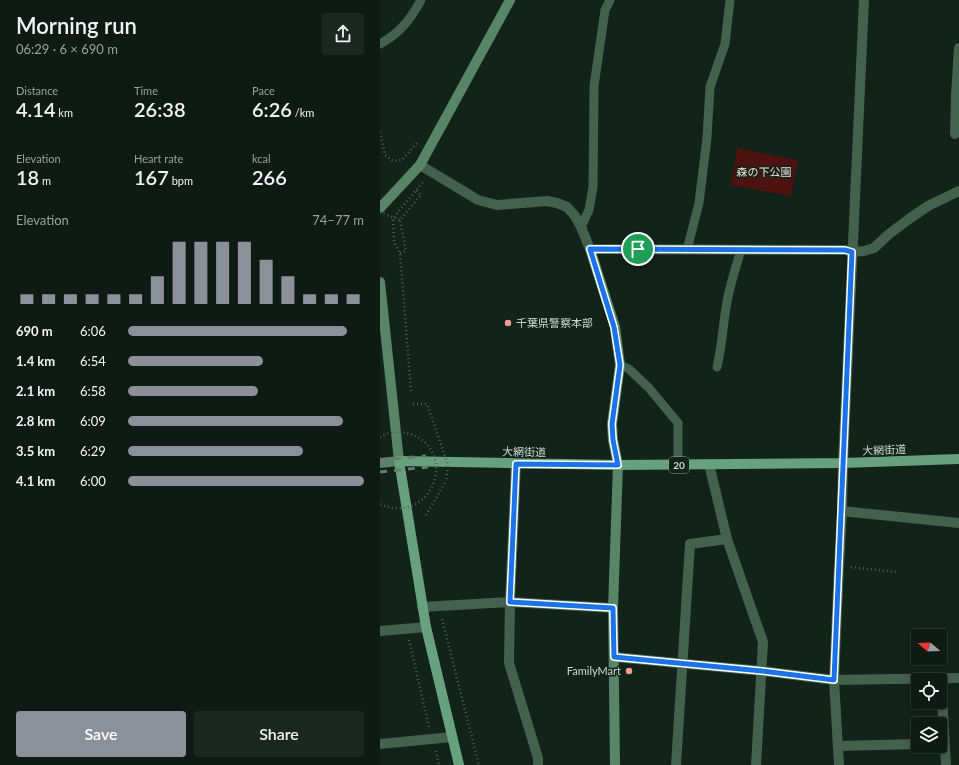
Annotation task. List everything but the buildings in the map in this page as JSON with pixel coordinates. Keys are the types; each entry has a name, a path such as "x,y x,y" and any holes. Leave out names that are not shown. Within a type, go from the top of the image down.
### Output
{"main road":[{"name":"大網街道","path":"399,461 516,464 678,465 843,463 959,459"},
{"path":"399,461 422,607 459,765"}],"street":[{"path":"380,208 420,165 510,0"},
{"path":"839,765 834,680 864,0"},
{"path":"955,134 959,48"},
{"path":"420,165 478,200 497,205 547,201 557,202 567,207 575,216 590,249 614,327 620,365 612,424 613,440 618,465 613,608 615,765"},
{"path":"590,249 864,251 874,248 909,218 928,206 959,191"},
{"path":"380,282 399,461 380,463"},
{"path":"516,464 509,663 538,758 538,765"},
{"path":"709,464 727,539 763,642 756,765"},
{"path":"842,511 959,523"},
{"path":"676,765 690,544 727,539"},
{"path":"422,607 510,602 613,608"},
{"path":"380,631 426,626"},
{"path":"614,657 762,671 834,680 911,679"},
{"path":"947,678 959,678"},
{"path":"380,744 452,737"},
{"path":"838,746 911,744"},
{"path":"944,753 946,765"}],"lane":[{"path":"380,44 388,40 403,28 421,0"},
{"path":"581,227 589,210 593,187 594,86 605,10 610,0"},
{"path":"687,250 699,203 707,138 710,87 725,44 730,0"},
{"path":"717,367 721,350 727,300 740,250"},
{"path":"620,365 629,369 649,388 678,423 678,465"}],"path":[{"path":"380,132 385,155 393,161 402,160 418,142"},
{"path":"411,391 400,253 394,242 393,220 425,179"},
{"path":"400,220 421,195 416,190"},
{"path":"380,212 400,220"},
{"path":"400,220 406,251 400,253"},
{"path":"413,404 427,404 448,466 446,481 426,515"},
{"path":"380,437 394,432 406,432 415,436 428,446 433,454 436,465 436,476 433,486 428,494 416,504 406,508 396,509 380,504"},
{"path":"839,566 897,572"},
{"path":"442,619 479,765"},
{"path":"409,639 429,730"},
{"path":"435,748 439,765"}],"green space":[{"name":"森の下公園","path":"737,148 798,160 791,196 731,185"}],"railway":[{"path":"380,460 426,456"},
{"path":"380,472 428,467"}],"place":[{"name":"千葉県警察本部","path":"508,323"},
{"name":"FamilyMart","path":"629,671"}],"route":[{"path":"590,249 638,249 845,250 852,252 834,680 762,671 614,657 613,608 510,602 516,464 618,465 613,440 612,424 620,365 614,327 590,249"}]}
